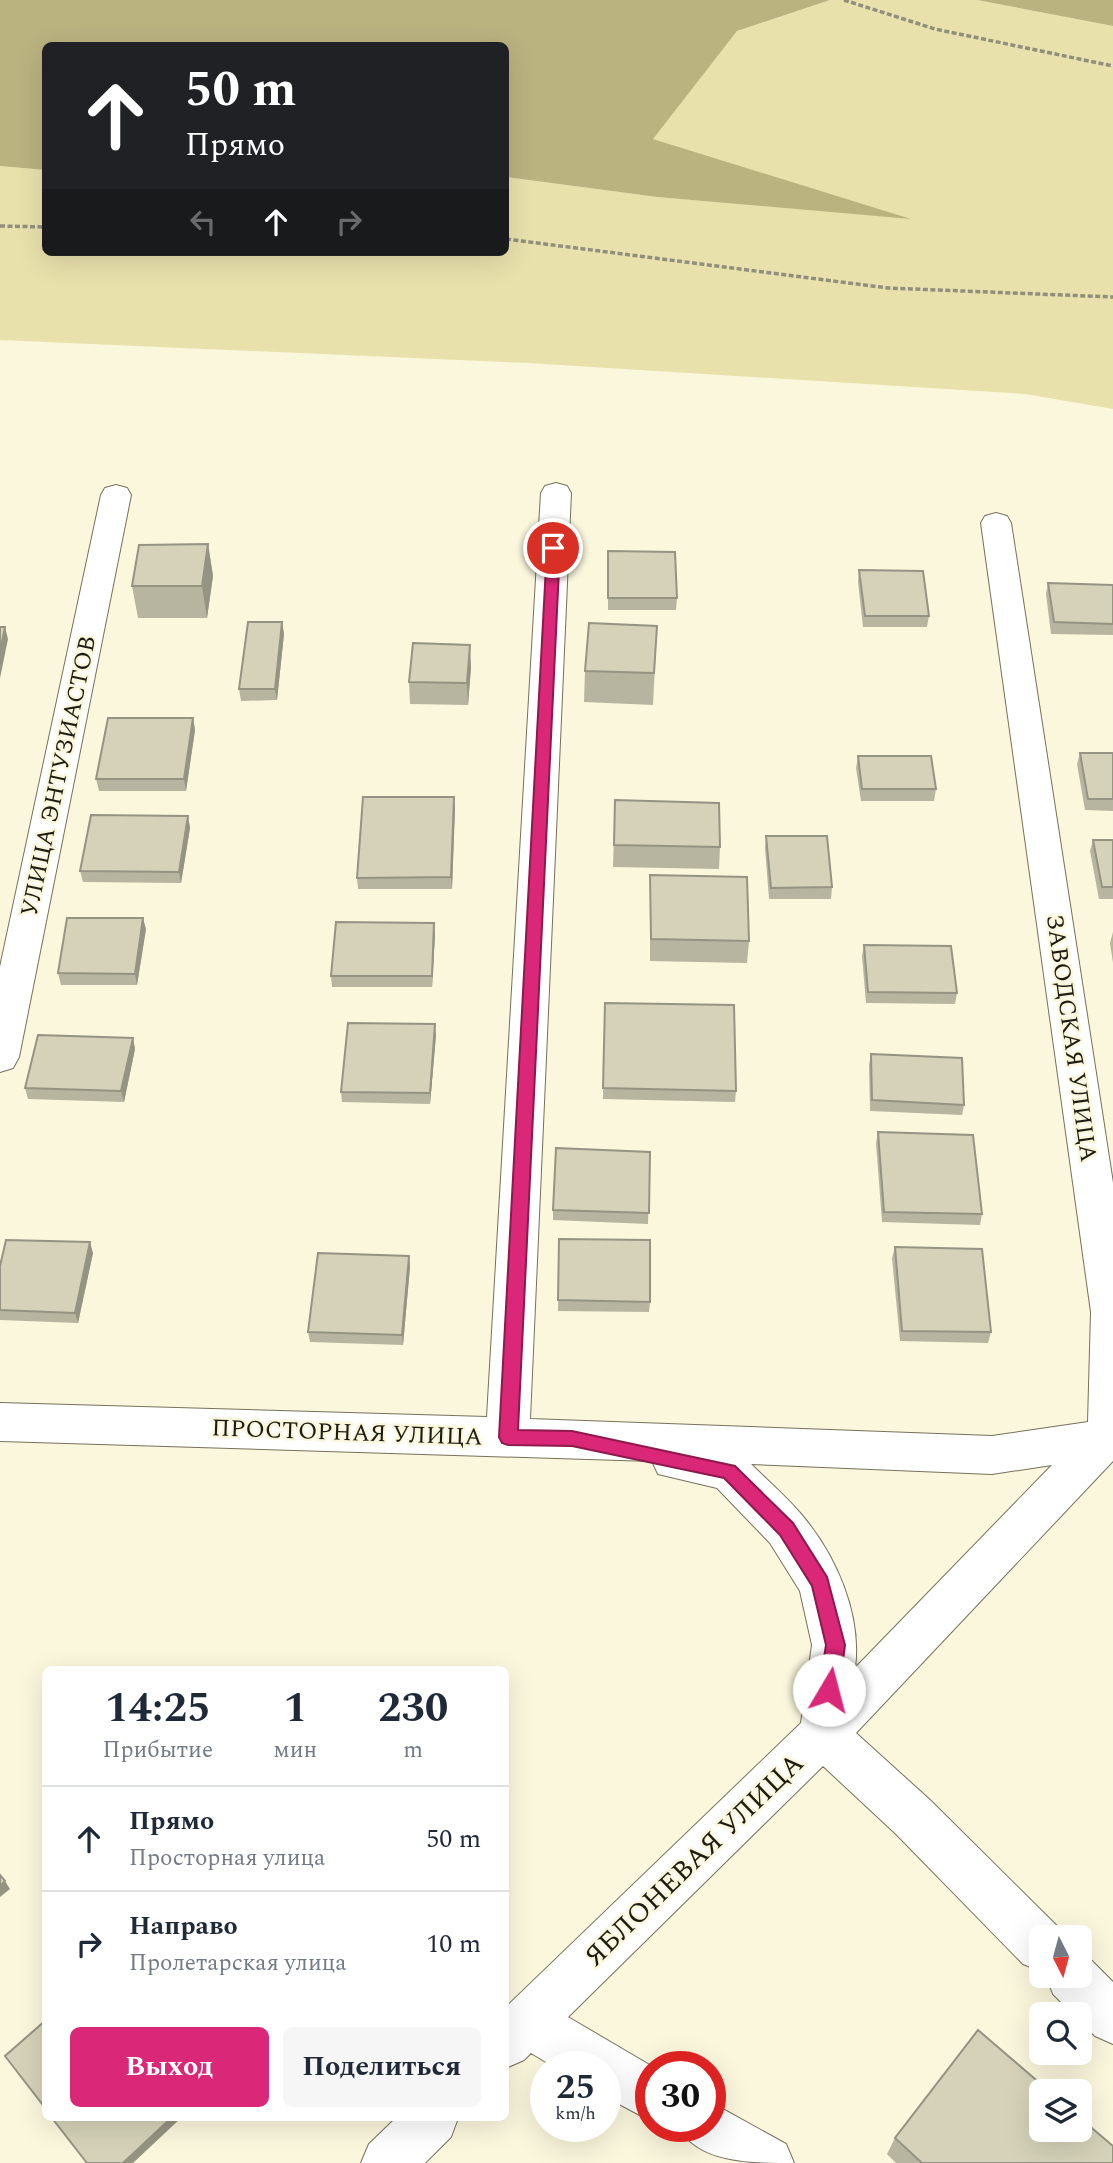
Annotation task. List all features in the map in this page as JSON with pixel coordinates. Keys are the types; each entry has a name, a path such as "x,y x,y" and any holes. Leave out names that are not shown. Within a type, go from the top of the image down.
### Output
{"street":[{"path":"508,1437 556,493"},
{"name":"УЛИЦА ЭНТУЗИАСТОВ","path":"0,1057 117,495"},
{"name":"ЗАВОДСКАЯ УЛИЦА","path":"996,523 1112,1312 1111,1436"},
{"name":"ПРОСТОРНАЯ УЛИЦА","path":"0,1422 572,1438 992,1455 1111,1436"},
{"path":"1029,1934 913,1817 823,1734 1111,1436"},
{"name":"ЯБЛОНЕВАЯ УЛИЦА","path":"516,2031 823,1734 835,1645 821,1584 786,1529 729,1471 572,1438"},
{"path":"1083,1988 1113,2018"},
{"path":"516,2031 565,2051"},
{"path":"388,2163 429,2121"},
{"path":"726,2139 766,2163"}],"path":[{"path":"844,0 935,29 1113,66"},
{"path":"0,226 42,228"},
{"path":"509,239 888,288 1113,296"}],"shaded area":[{"path":"0,0 830,0 737,31 653,139 911,219 657,197 509,177 509,42 42,42 42,170 0,166"},
{"path":"830,0 977,0 1113,26 1113,409 1025,394 528,363 0,340 0,166 42,170 42,256 509,256 509,177 657,197 906,218 652,139 737,31"},
{"path":"977,0 1113,0 1113,26"}],"building":[{"path":"208,544 202,586 132,586 139,545"},
{"path":"608,551 675,552 677,598 608,598"},
{"path":"859,570 923,571 929,616 865,616"},
{"path":"1048,583 1113,585 1113,624 1054,622"},
{"path":"248,622 282,622 275,689 239,689"},
{"path":"589,623 657,626 654,673 585,671"},
{"path":"0,627 5,627 0,652"},
{"path":"413,643 470,645 467,683 409,682"},
{"path":"108,718 193,718 184,779 96,779"},
{"path":"1080,753 1113,753 1113,799 1088,799"},
{"path":"858,756 931,756 936,789 862,789"},
{"path":"363,797 454,797 451,877 357,878"},
{"path":"615,800 719,803 720,847 614,845"},
{"path":"91,815 188,816 179,872 80,871"},
{"path":"766,836 827,836 832,887 771,888"},
{"path":"1093,840 1113,840 1113,887 1102,887"},
{"path":"650,875 747,877 749,941 651,939"},
{"path":"67,918 143,918 135,974 58,973"},
{"path":"336,922 434,923 432,976 331,976"},
{"path":"864,945 951,946 957,993 868,992"},
{"path":"605,1003 734,1005 736,1091 603,1088"},
{"path":"348,1023 435,1024 430,1093 341,1092"},
{"path":"38,1035 133,1038 121,1091 25,1088"},
{"path":"871,1054 962,1058 964,1105 872,1100"},
{"path":"878,1132 973,1135 982,1214 884,1212"},
{"path":"556,1148 650,1152 649,1213 553,1210"},
{"path":"559,1239 650,1240 650,1302 558,1300"},
{"path":"6,1240 90,1242 75,1313 0,1310 0,1266"},
{"path":"895,1247 982,1249 991,1332 902,1331"},
{"path":"318,1253 409,1256 402,1335 308,1332"},
{"path":"42,2024 42,2104 5,2056"},
{"path":"978,2030 1035,2079 1029,2079 1029,2142 1092,2142 1092,2128 1113,2146 1113,2163 922,2163 895,2138"},
{"path":"54,2121 168,2121 123,2163 87,2163"}],"route":[{"path":"553,548 508,1437 572,1438 729,1471 786,1529 821,1584 835,1645 829,1690"}]}
